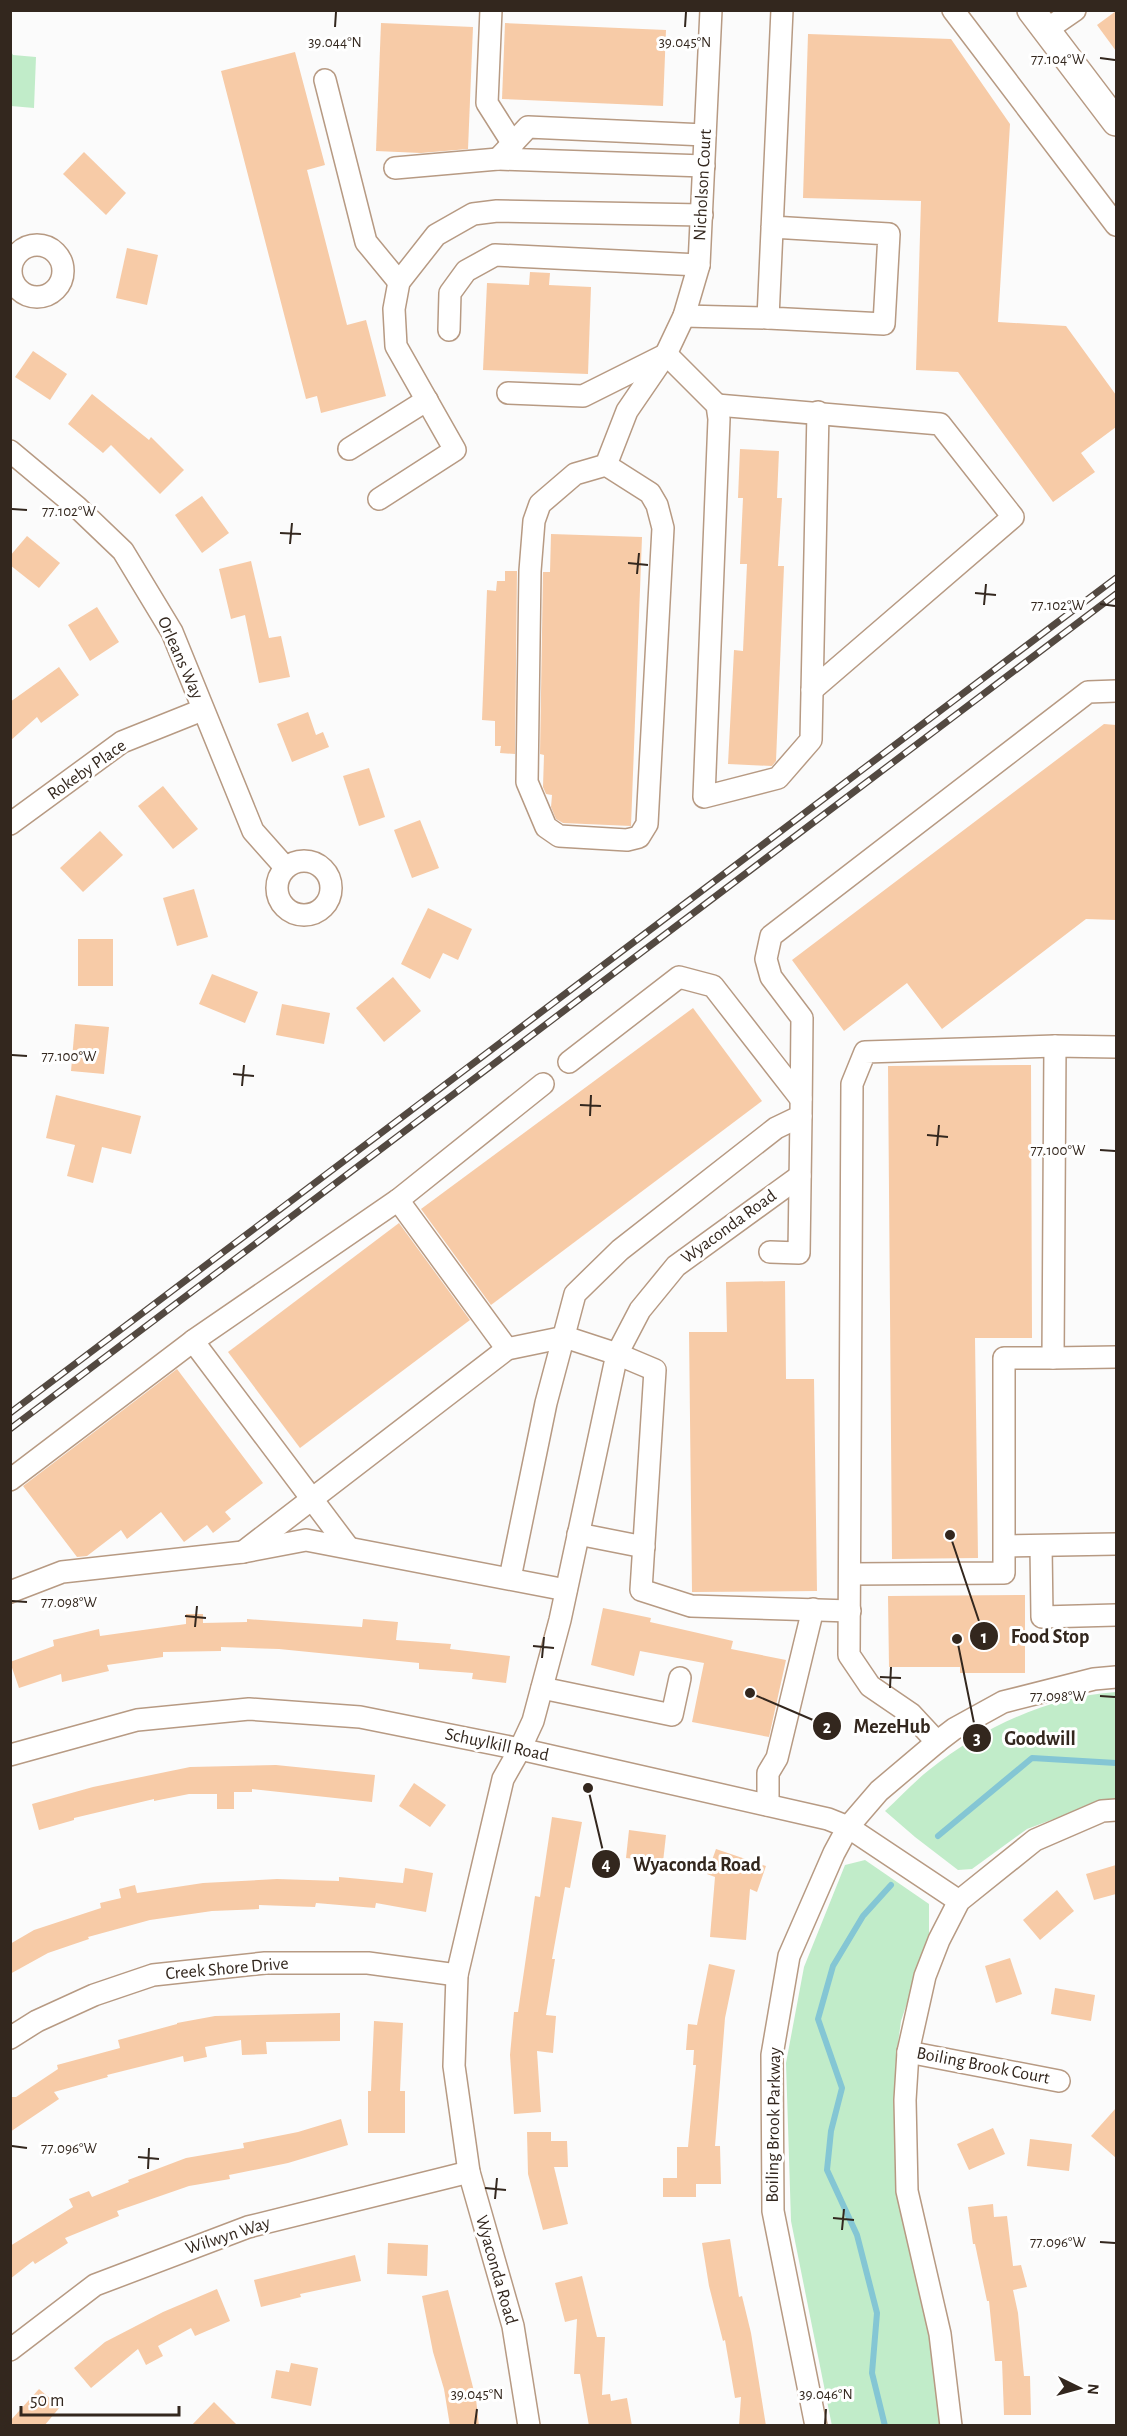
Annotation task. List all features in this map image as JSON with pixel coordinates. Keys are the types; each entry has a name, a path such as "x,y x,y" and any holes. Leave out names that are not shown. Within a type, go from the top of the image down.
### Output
{"main road":[{"path":"1038,20 1116,121"}],"street":[{"path":"491,10 487,103 505,151"},
{"name":"Nicholson Court","path":"606,465 627,411 666,354 684,316 699,265 711,10"},
{"path":"768,318 782,10"},
{"path":"953,10 1116,225"},
{"path":"1038,20 1075,10"},
{"path":"325,80 366,242 399,282"},
{"path":"505,151 528,128 705,135"},
{"path":"395,168 505,151 704,166"},
{"path":"379,499 455,450 396,346 394,309 399,282 436,235 473,214 497,211 702,215"},
{"path":"684,316 884,324 889,234 772,227"},
{"path":"450,330 450,293 466,271 495,255 699,265"},
{"path":"508,393 583,396 666,354 717,405 719,419 704,797 778,778 811,740 818,412"},
{"path":"350,449 427,400"},
{"path":"717,405 940,424 1013,517 812,690"},
{"name":"Orleans Way","path":"10,451 77,507 123,551 172,632 202,710 254,831 285,867"},
{"path":"606,465 650,493 657,505 663,528 647,824 639,837 627,840 559,836 546,827 527,782 530,571 534,521 540,504 575,474 606,465"},
{"path":"770,1252 799,1253 802,1018 771,978 766,959 771,936 1088,692 1116,691"},
{"name":"Rokeby Place","path":"10,824 122,742 202,710"},
{"path":"568,1062 679,977 713,986 801,1108"},
{"path":"937,1742 911,1714 870,1686 849,1655 852,1084 865,1052 1054,1046 1116,1047"},
{"path":"1053,1358 1054,1046"},
{"path":"10,1480 193,1341 398,1200 543,1084"},
{"path":"510,1578 546,1403 575,1294 620,1250 801,1108"},
{"name":"Wyaconda Road","path":"529,2426 513,2326 469,2172 454,2066 458,1975 503,1779 532,1721 542,1688 566,1590 617,1354 640,1310 676,1266 800,1176"},
{"path":"398,1200 507,1349"},
{"path":"243,1552 507,1349 565,1337 617,1354 655,1370 641,1590 691,1606 850,1611"},
{"path":"193,1341 348,1546"},
{"path":"850,1574 1004,1573 1005,1358 1116,1357"},
{"path":"578,1534 644,1547"},
{"path":"10,1592 62,1572 243,1552 306,1540 348,1546 566,1590"},
{"path":"1005,1546 1116,1544"},
{"path":"1041,1546 1042,1617 1116,1615"},
{"path":"768,1805 768,1773 777,1758 813,1609"},
{"name":"Boiling Brook Parkway","path":"816,2426 773,2211 772,2055 789,1956 834,1853 848,1827 879,1791 954,1729 1004,1702 1094,1679 1116,1677"},
{"path":"542,1688 672,1715 680,1678"},
{"name":"Schuylkill Road","path":"10,1755 137,1720 249,1709 360,1717 520,1749 819,1817 848,1827 959,1901"},
{"path":"951,2426 940,2334 907,2192 905,2100 908,2052 925,1976 939,1940 959,1901 1035,1840 1102,1811 1116,1810"},
{"name":"Creek Shore Drive","path":"10,2038 37,2021 94,1995 153,1975 265,1963 368,1963 458,1975"},
{"name":"Boiling Brook Court","path":"908,2052 1059,2081"},
{"name":"Wilwyn Way","path":"10,2350 95,2285 105,2281 249,2228 469,2172"}],"green space":[{"path":"10,50 13,55 36,57 34,108 11,106"},
{"path":"1116,1692 1116,1801 1097,1803 1027,1829 972,1869 958,1870 885,1811 929,1770 971,1740 994,1728 1065,1700"},
{"path":"865,1860 929,1904 929,1937 901,2021 896,2058 894,2113 897,2191 929,2336 940,2425 832,2426 791,2221 786,2063 804,1967 845,1865"}],"building":[{"path":"1116,11 1116,51 1097,25"},
{"path":"381,23 473,27 468,149 421,153 376,151"},
{"path":"505,23 666,30 663,106 502,99"},
{"path":"808,34 951,39 1010,124 998,322 1066,326 1116,395 1116,427 1081,453 1095,472 1053,502 958,372 916,370 921,201 803,198"},
{"path":"295,52 325,165 307,170 347,325 366,320 386,396 321,413 317,396 306,399 221,71"},
{"path":"84,152 126,193 106,215 63,174"},
{"path":"127,248 158,255 147,305 116,298"},
{"path":"530,272 550,273 549,285 591,287 588,374 483,370 487,283 529,285"},
{"path":"33,351 67,374 50,400 15,377"},
{"path":"92,394 149,440 151,437 184,470 160,494 111,445 103,453 68,424"},
{"path":"740,449 779,451 777,498 782,498 778,566 784,566 776,761 772,766 728,764 734,650 743,651 747,564 740,564 743,498 738,498"},
{"path":"202,496 229,533 202,553 175,515"},
{"path":"551,534 642,537 631,826 563,823 556,819 551,807 552,795 546,794 543,787 544,755 540,754 543,572 550,572"},
{"path":"27,536 60,563 39,588 10,565 10,556"},
{"path":"251,561 269,638 281,636 290,677 259,683 245,615 231,619 219,569"},
{"path":"505,571 517,571 515,754 500,753 501,746 495,746 495,721 482,720 487,590 496,591 497,581 505,581"},
{"path":"97,607 119,642 90,661 68,625"},
{"path":"59,667 79,695 41,723 37,717 10,741 10,702"},
{"path":"308,712 316,735 323,732 329,747 292,762 277,724"},
{"path":"1104,724 1116,725 1116,920 1086,919 942,1029 907,983 844,1031 792,960"},
{"path":"369,768 385,817 359,826 343,776"},
{"path":"163,786 198,829 173,849 138,806"},
{"path":"420,820 439,868 412,878 394,830"},
{"path":"100,831 123,855 83,892 60,868"},
{"path":"194,889 208,937 177,946 163,898"},
{"path":"428,908 472,929 458,960 443,953 430,979 401,964"},
{"path":"78,939 113,939 113,986 78,986"},
{"path":"212,974 258,992 245,1023 199,1004"},
{"path":"393,977 421,1011 384,1042 356,1008"},
{"path":"282,1004 330,1013 324,1044 276,1035"},
{"path":"693,1008 762,1101 491,1305 421,1209"},
{"path":"75,1024 109,1027 104,1074 71,1071"},
{"path":"1031,1065 1032,1338 975,1338 978,1558 892,1559 888,1066"},
{"path":"56,1095 141,1116 131,1154 102,1147 93,1183 67,1176 75,1145 46,1138"},
{"path":"399,1223 470,1320 300,1448 228,1352"},
{"path":"785,1281 786,1379 814,1379 817,1591 692,1592 689,1332 727,1332 726,1282"},
{"path":"177,1369 263,1483 225,1512 231,1519 213,1533 207,1525 184,1542 161,1512 127,1539 121,1530 87,1556 77,1557 23,1486"},
{"path":"1025,1595 1025,1673 960,1673 960,1667 889,1667 888,1596"},
{"path":"603,1608 651,1618 650,1622 733,1641 731,1649 786,1660 769,1737 692,1722 704,1663 640,1651 634,1676 591,1665"},
{"path":"186,1614 203,1614 203,1623 247,1622 247,1619 362,1627 363,1619 398,1622 396,1640 451,1644 450,1649 510,1656 506,1683 472,1679 473,1673 419,1669 419,1663 279,1649 221,1647 221,1651 163,1652 163,1657 107,1665 109,1671 62,1682 61,1674 19,1688 10,1662 54,1646 53,1640 99,1629 100,1636 186,1624"},
{"path":"276,1765 375,1775 372,1802 252,1789 252,1792 234,1792 234,1809 217,1809 217,1794 189,1794 154,1801 154,1799 74,1818 74,1820 39,1830 32,1804 93,1787 190,1767"},
{"path":"414,1783 446,1805 430,1827 399,1806"},
{"path":"552,1817 582,1822 570,1888 565,1887 552,1959 555,1959 546,2015 556,2016 553,2053 537,2051 541,2112 514,2114 510,2055 514,2012 518,2012 535,1896 540,1897"},
{"path":"629,1830 666,1835 663,1862 626,1858"},
{"path":"716,1849 766,1866 757,1892 750,1889 746,1940 710,1937 715,1877 707,1874"},
{"path":"1116,1865 1116,1894 1094,1900 1086,1874"},
{"path":"405,1868 433,1873 426,1912 376,1903 375,1908 316,1903 315,1907 259,1905 259,1909 212,1911 150,1920 88,1937 89,1939 48,1953 10,1974 10,1944 34,1930 101,1908 100,1903 121,1898 119,1889 135,1885 137,1893 203,1883 277,1879 339,1881 339,1877 403,1883"},
{"path":"1057,1890 1074,1911 1040,1940 1023,1920"},
{"path":"1010,1958 1022,1994 996,2003 985,1966"},
{"path":"709,1964 735,1970 725,2018 715,2146 720,2146 721,2184 696,2184 696,2197 663,2197 663,2178 677,2178 677,2147 688,2147 696,2065 693,2065 694,2050 686,2050 688,2024 697,2025"},
{"path":"1055,1988 1095,1995 1091,2021 1051,2014"},
{"path":"340,2013 340,2041 266,2042 267,2054 242,2055 241,2040 205,2047 207,2057 184,2062 183,2056 107,2075 108,2077 54,2092 59,2099 10,2132 10,2097 16,2097 58,2069 57,2065 120,2048 118,2040 177,2023 215,2016"},
{"path":"374,2021 403,2023 400,2091 405,2091 405,2133 368,2133 368,2091 371,2091"},
{"path":"1116,2108 1116,2158 1091,2136"},
{"path":"341,2119 348,2145 288,2163 229,2175 230,2179 189,2186 117,2211 119,2216 65,2238 68,2243 35,2264 33,2261 10,2279 10,2246 73,2207 69,2199 89,2191 92,2197 129,2182 128,2180 186,2158 244,2148 243,2143 298,2132"},
{"path":"993,2128 1005,2154 969,2170 957,2144"},
{"path":"527,2132 551,2132 551,2141 567,2141 568,2167 554,2167 568,2224 543,2230 528,2174"},
{"path":"1030,2139 1072,2144 1069,2171 1027,2166"},
{"path":"993,2204 994,2217 1007,2216 1013,2266 1021,2265 1027,2287 1013,2290 1018,2313 1024,2376 1030,2376 1031,2415 1004,2415 1002,2361 995,2361 989,2301 987,2301 975,2244 973,2244 968,2207"},
{"path":"730,2239 739,2297 742,2296 751,2333 766,2426 739,2426 741,2397 735,2398 725,2340 723,2341 709,2286 702,2243"},
{"path":"388,2243 428,2245 427,2276 387,2274"},
{"path":"355,2255 361,2281 300,2294 301,2297 261,2307 254,2280"},
{"path":"582,2276 597,2337 605,2337 602,2395 610,2394 611,2401 627,2398 632,2426 589,2426 580,2374 574,2374 577,2319 565,2322 555,2283"},
{"path":"217,2289 230,2321 195,2336 191,2328 158,2346 163,2356 146,2365 138,2349 91,2388 74,2368 105,2342 163,2312"},
{"path":"448,2290 476,2399 479,2426 450,2426 444,2389 433,2352 422,2296"},
{"path":"291,2363 318,2368 311,2406 271,2398 276,2370 289,2372"},
{"path":"39,2389 60,2407 44,2426 10,2426 10,2421"},
{"path":"214,2402 238,2426 191,2426"}],"waterway":[{"path":"938,1836 1032,1758 1116,1763"},
{"path":"885,2426 872,2373 877,2313 857,2235 827,2170 831,2131 842,2088 818,2019 833,1966 863,1916 891,1885"}],"railway":[{"path":"10,1413 1116,578"},
{"path":"10,1429 1116,594"}],"place":[{"name":"Food Stop","path":"950,1535"},
{"name":"Goodwill","path":"957,1639"},
{"name":"MezeHub","path":"750,1693"},
{"name":"Wyaconda Road","path":"588,1788"}]}
